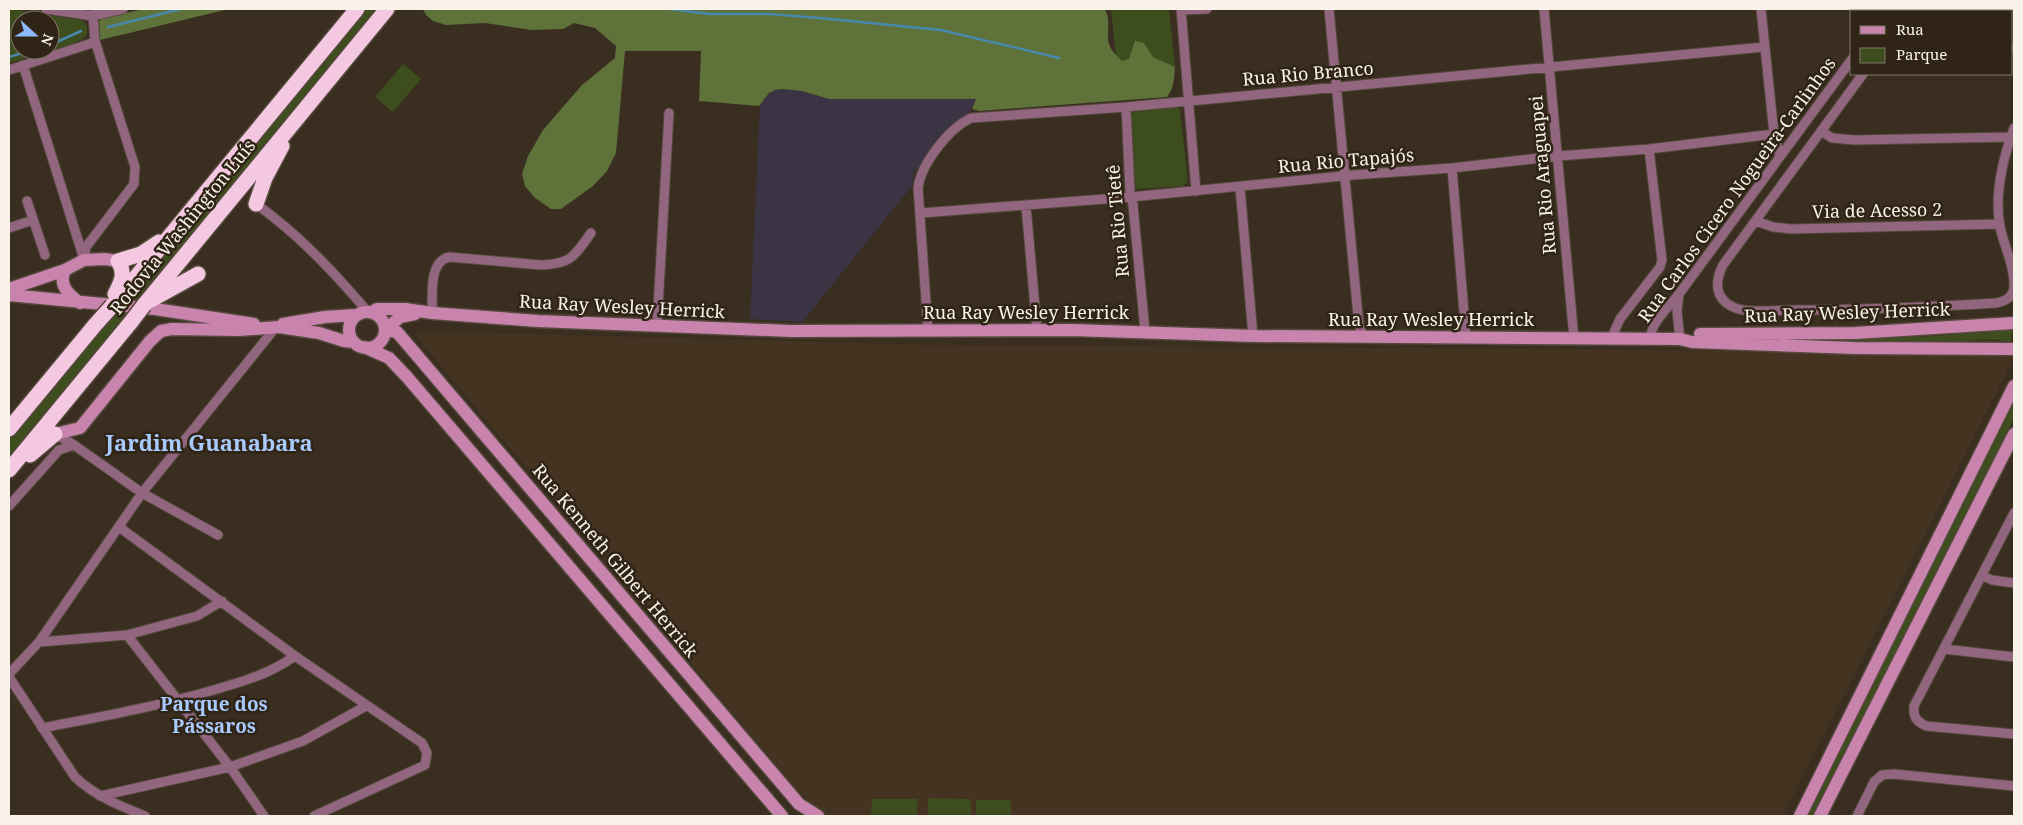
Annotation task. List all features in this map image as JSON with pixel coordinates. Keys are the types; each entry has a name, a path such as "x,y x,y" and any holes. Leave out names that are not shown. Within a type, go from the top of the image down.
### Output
{"highway":[{"name":"Rodovia Washington Luís","path":"9,429 357,9"},
{"name":"Rodovia Washington Luís","path":"11,467 387,9"},
{"path":"256,204 265,178 285,139 309,104"},
{"path":"113,304 114,295 122,278 122,267 118,261 141,254 173,233"},
{"path":"145,304 198,274"},
{"path":"9,416 74,351"},
{"path":"11,467 29,456 55,434"}],"street":[{"path":"46,9 94,12 123,9"},
{"path":"1196,191 1181,10 1207,9"},
{"path":"1329,9 1359,326 1364,337"},
{"name":"Rua Rio Araguapei","path":"1544,9 1574,339"},
{"path":"1760,9 1774,134 1780,157"},
{"path":"84,260 86,247 134,184 135,167 95,41 94,12"},
{"path":"9,70 95,41"},
{"name":"Rua Rio Branco","path":"928,330 918,188 920,177 944,140 962,122 981,116 1126,107 1764,47"},
{"name":"Rua Carlos Cicero Nogueira-Carlinhos","path":"1650,340 1655,324 1850,62"},
{"path":"23,65 75,225 84,260"},
{"path":"1862,75 1723,265 1716,286 1724,302 1734,308 1745,310 1885,310 2006,301 2012,295 2014,288 2011,258 1999,224 2001,175 2014,128"},
{"name":"Rua Rio Tietê","path":"1126,107 1131,197 1145,331"},
{"path":"657,326 669,113"},
{"path":"1821,131 1832,138 1854,140 2011,137"},
{"name":"Rua Rio Tapajós","path":"921,213 1026,206 1344,176 1452,168 1558,156 1649,149 1774,134"},
{"path":"1611,338 1620,319 1660,267 1662,260 1649,149"},
{"path":"1452,168 1466,337"},
{"path":"1240,187 1253,336"},
{"path":"27,201 45,255"},
{"path":"256,204 282,223 331,269 365,313 383,321 385,330"},
{"path":"1026,206 1037,330"},
{"path":"9,228 33,220"},
{"name":"Via de Acesso 2","path":"1756,220 1773,227 1791,229 1999,224"},
{"path":"365,313 349,325 350,337 359,345 376,345 381,340 385,330 400,317 428,313 434,272 442,259 450,257 556,265 566,262 574,255 591,233"},
{"path":"9,289 64,270 84,260 105,259 118,261"},
{"path":"64,270 61,278 63,284 71,296 80,303"},
{"path":"1679,294 1677,311 1680,339"},
{"path":"9,295 156,310 319,333 359,345 389,358 782,816"},
{"name":"Rua Ray Wesley Herrick","path":"55,434 80,428 161,331 172,329 238,330 278,327 282,324 365,313 377,309 405,309 428,313 538,321 791,331 1145,331 1253,336 1680,339 1692,342 1854,348 2014,348"},
{"name":"Rua Ray Wesley Herrick","path":"1680,339 1694,334 1856,333 2014,323"},
{"path":"145,816 100,796 75,777 9,675 39,642 142,493 278,327"},
{"name":"Rua Kenneth Gilbert Herrick","path":"385,330 397,332 799,804 818,816"},
{"path":"1800,816 2014,386"},
{"path":"55,434 74,445 142,493 218,534"},
{"path":"1820,816 2014,434"},
{"path":"9,506 60,450 74,445"},
{"path":"2014,513 1914,706 1917,722 1926,726 2014,734"},
{"path":"119,527 295,656 422,743 427,753 425,764 314,816"},
{"path":"1983,576 1992,580 2014,583"},
{"path":"39,642 127,635 197,616 222,601"},
{"path":"127,635 230,767 264,816"},
{"path":"1944,649 2014,657"},
{"path":"42,728 178,700 241,682 277,669 295,656"},
{"path":"100,796 230,767 304,741 366,706"},
{"path":"1856,816 1874,782 1882,775 1894,774 2014,786"}],"shaded area":[{"path":"783,89 802,91 829,99 976,99 968,115 922,167 914,171 912,186 802,322 750,319 760,104 772,91"},
{"path":"418,331 934,345 1654,350 2008,355 2013,359 1783,816 830,816 807,801 415,335"}],"green space":[{"path":"9,9 16,10 10,10 10,60 19,60 9,63"},
{"path":"144,9 229,9 100,40 99,21 103,18"},
{"path":"363,9 380,9 136,306 120,304"},
{"path":"423,9 1105,9 1108,17 1108,41 1110,47 1122,61 1129,59 1135,41 1144,43 1153,57 1175,67 1172,87 1167,97 979,111 972,109 976,99 829,99 802,91 783,89 769,93 759,106 699,101 701,51 625,51 616,153 607,171 593,186 561,209 551,209 535,198 525,186 522,174 528,156 543,130 582,85 615,58 616,46 595,28 574,23 563,29 532,30 485,23 446,25 433,21 426,15"},
{"path":"1111,9 1169,9 1175,67 1118,74"},
{"path":"60,17 82,20 87,25 87,35 82,40 60,48"},
{"path":"403,64 421,79 393,112 375,97"},
{"path":"1176,107 1180,110 1188,182 1183,186 1137,189 1135,187 1131,114 1134,112"},
{"path":"115,309 133,310 9,459 9,438"},
{"path":"2013,330 2010,342 1979,340 1937,344 1711,337 1919,337"},
{"path":"2014,399 2014,418 1815,816 1806,816"},
{"path":"928,798 971,799 971,816 928,816"},
{"path":"872,799 917,799 917,816 871,816"},
{"path":"976,800 1011,800 1011,816 976,816"}],"waterway":[{"path":"108,27 181,9"},
{"path":"670,9 709,14 769,14 941,30 1059,58"},
{"path":"60,40 81,31"}],"district":[{"name":"Jardim Guanabara","path":"209,443"},
{"name":"Parque dos Pássaros","path":"214,715"}]}
